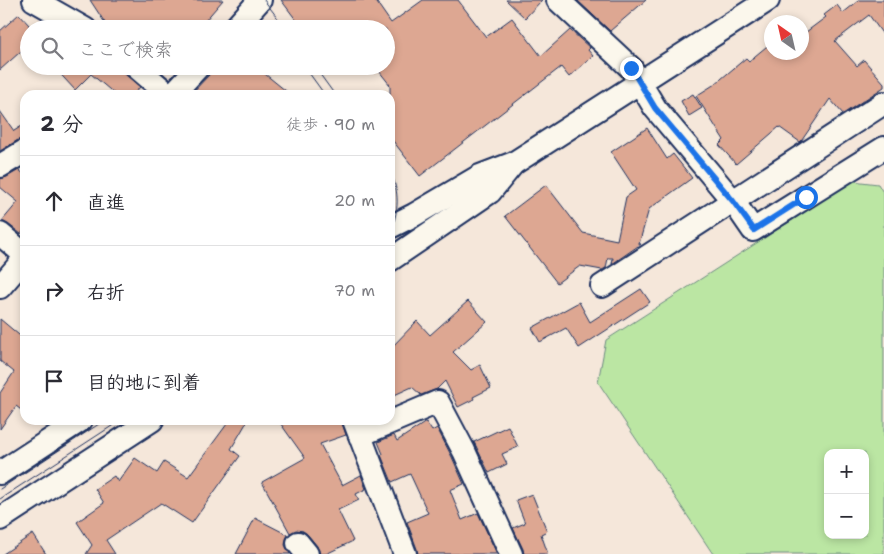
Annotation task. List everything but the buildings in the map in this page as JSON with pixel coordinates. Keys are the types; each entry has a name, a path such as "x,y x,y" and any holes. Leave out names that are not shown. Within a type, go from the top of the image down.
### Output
{"street":[{"path":"34,0 69,20"},
{"path":"242,20 260,0"},
{"path":"558,0 631,68 655,108 733,201 754,230 881,156"},
{"path":"395,224 480,176 514,162 768,0"},
{"path":"147,75 164,90"},
{"path":"175,90 190,75"},
{"path":"602,286 884,103"},
{"path":"0,166 20,154"},
{"path":"395,257 490,192 514,162"},
{"path":"0,234 20,252"},
{"path":"0,287 20,262"},
{"path":"395,416 438,402 464,451 511,554"},
{"path":"0,473 73,425"},
{"path":"0,519 144,425"},
{"path":"357,428 405,554"}],"green space":[{"path":"853,181 878,184 884,194 884,554 713,554 598,382 606,340"}],"tram line":[{"path":"264,0 279,20"},
{"path":"311,75 321,90"},
{"path":"321,75 331,90"},
{"path":"395,186 397,194 395,217"},
{"path":"0,489 97,425"},
{"path":"0,499 113,425"}],"route":[{"path":"631,68 655,108 733,201 754,230 806,197"}]}
